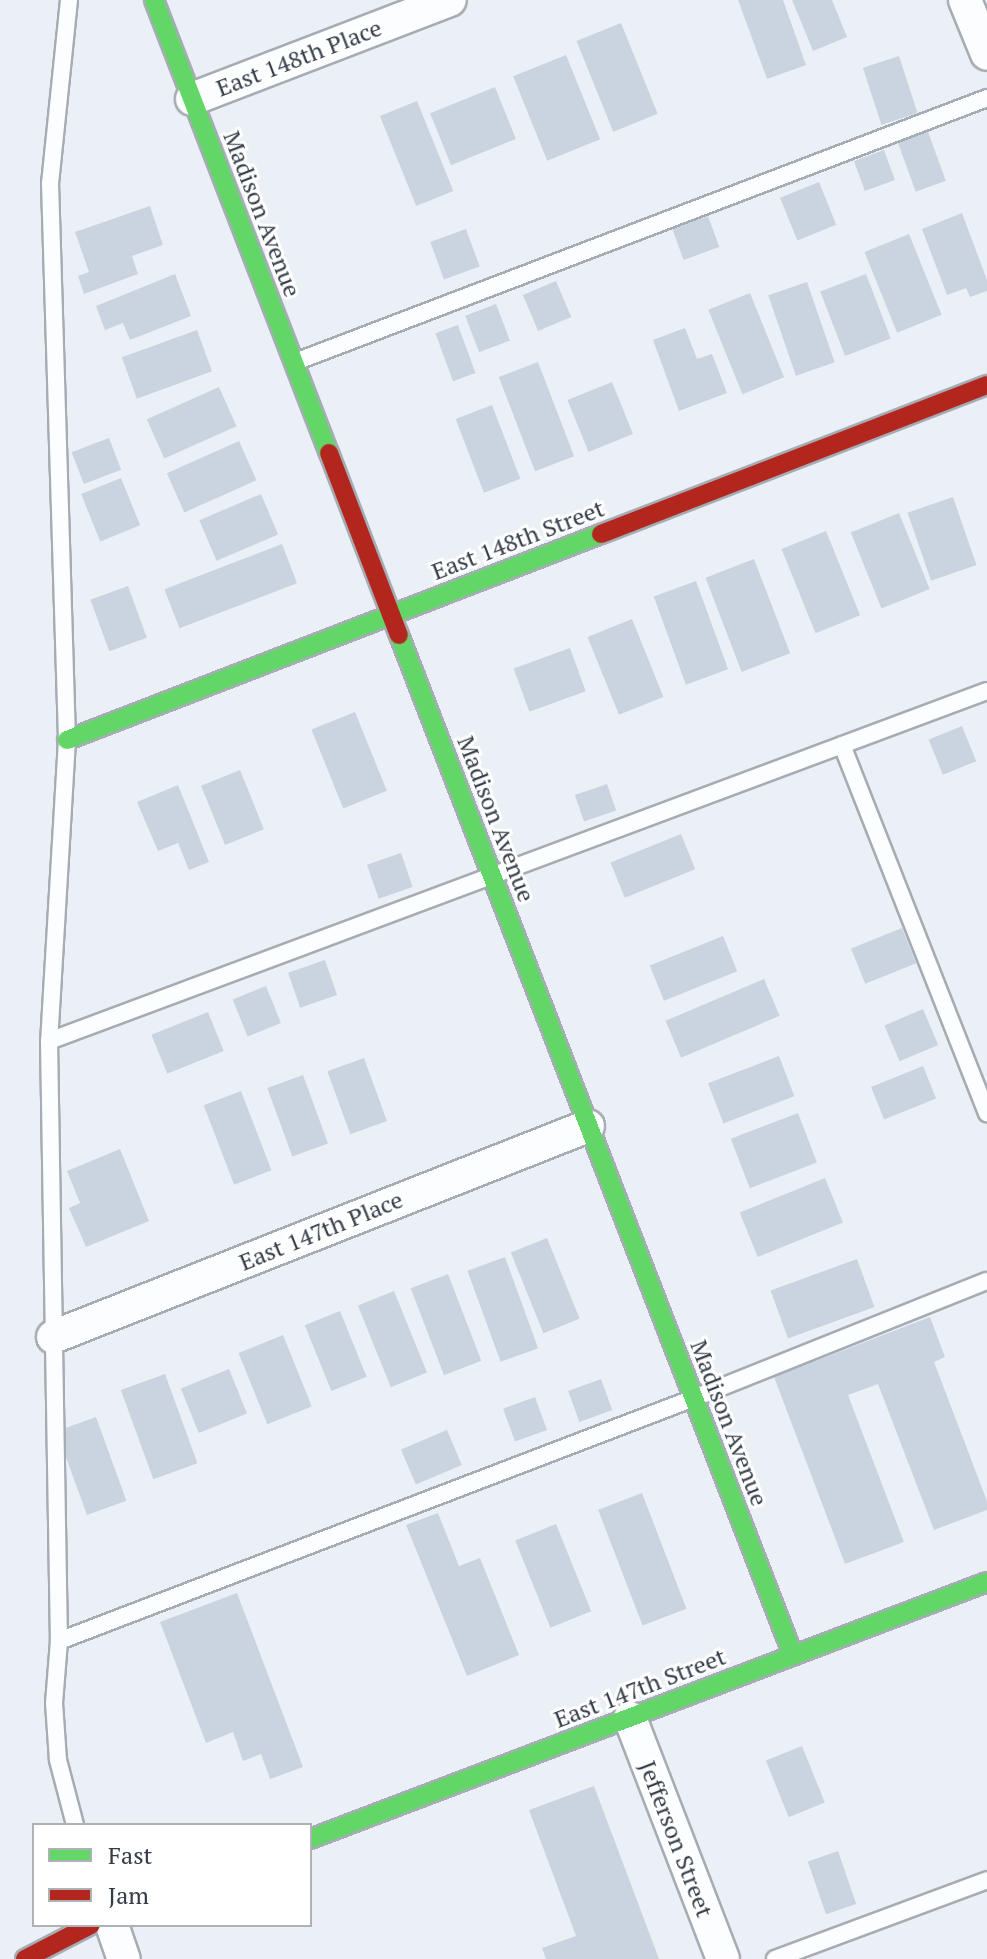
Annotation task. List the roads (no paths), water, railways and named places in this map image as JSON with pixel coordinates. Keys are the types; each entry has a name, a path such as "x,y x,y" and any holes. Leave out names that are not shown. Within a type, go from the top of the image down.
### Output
{"street":[{"name":"Madison Avenue","path":"154,0 793,1655"},
{"name":"East 148th Place","path":"192,99 450,0"},
{"path":"965,0 987,54"},
{"name":"East 148th Street","path":"67,740 987,385"},
{"name":"East 147th Place","path":"53,1337 588,1126"},
{"name":"East 147th Street","path":"312,1838 987,1582"},
{"name":"Jefferson Street","path":"630,1718 723,1959"},
{"path":"28,1935 62,1927"},
{"path":"25,1959 87,1927"},
{"path":"113,1927 124,1959"}],"lane":[{"path":"69,0 50,183 67,740 49,1041 59,1641 54,1703 58,1760 74,1823"},
{"path":"294,362 987,98"},
{"path":"49,1041 987,691"},
{"path":"842,745 987,1113"},
{"path":"59,1641 694,1398 987,1281"},
{"path":"775,1959 987,1880"}]}
